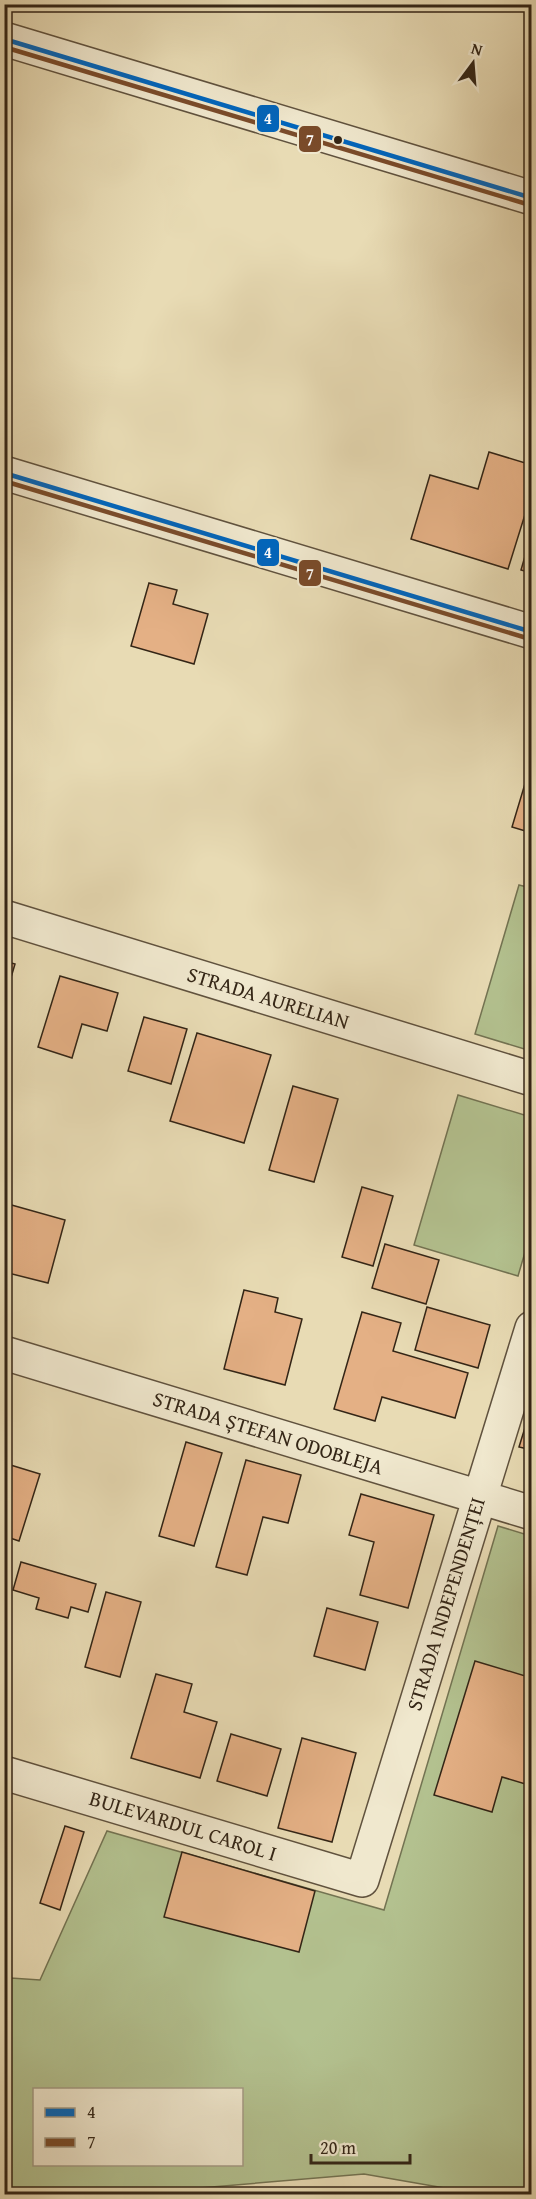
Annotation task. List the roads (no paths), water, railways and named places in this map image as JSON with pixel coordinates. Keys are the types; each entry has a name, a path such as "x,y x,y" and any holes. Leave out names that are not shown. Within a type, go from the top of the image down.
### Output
{"street":[{"path":"4,39 531,198"},
{"path":"4,473 531,632"},
{"name":"STRADA AURELIAN","path":"4,917 531,1079"},
{"name":"STRADA INDEPENDENȚEI","path":"362,1880 531,1328"},
{"name":"STRADA ȘTEFAN ODOBLEJA","path":"4,1353 531,1513"},
{"name":"BULEVARDUL CAROL I","path":"4,1773 362,1880"}]}
